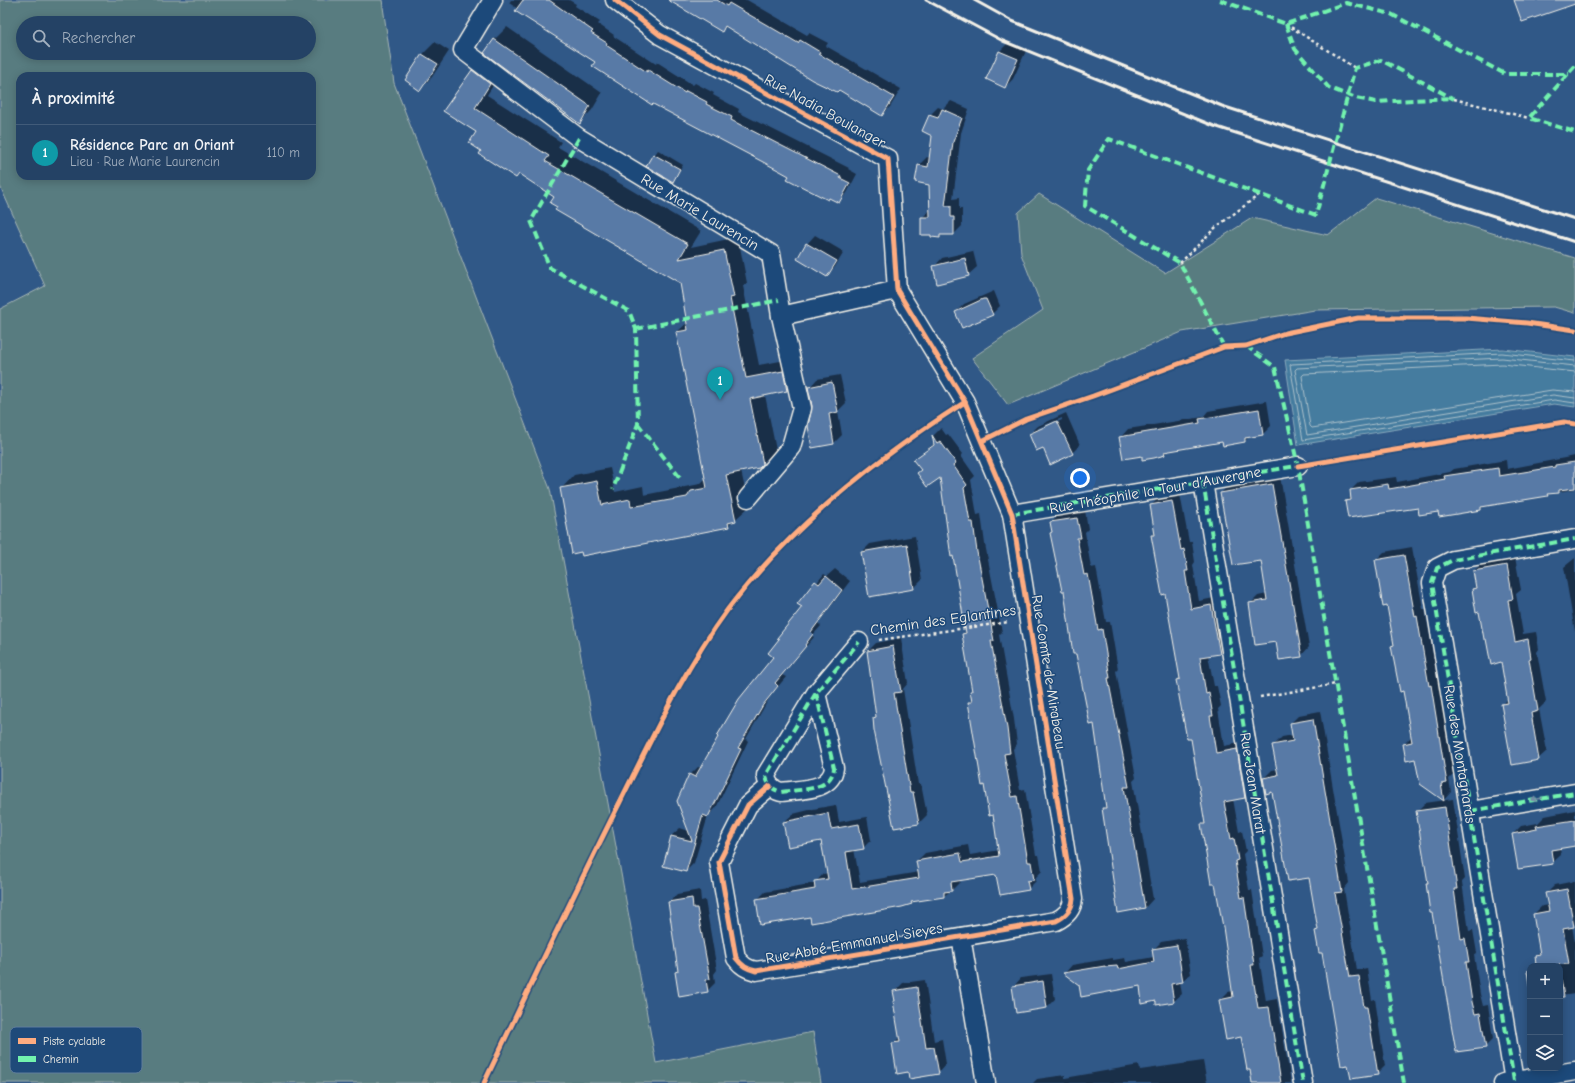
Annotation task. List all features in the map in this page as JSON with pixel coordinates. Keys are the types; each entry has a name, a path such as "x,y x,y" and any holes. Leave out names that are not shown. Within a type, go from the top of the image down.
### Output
{"street":[{"name":"Rue Marie Laurencin","path":"493,0 463,50 579,138 771,254 781,316 802,408 791,446 748,498"},
{"name":"Rue Nadia Boulanger","path":"615,0 660,35 888,159 897,290 965,402 982,441"},
{"path":"781,316 897,290"},
{"name":"Rue Comte de Mirabeau","path":"982,441 1012,514 1073,899 1069,911"},
{"name":"Rue Théophile la Tour d'Auvergne","path":"1012,514 1298,466"},
{"name":"Rue Jean Marat","path":"1203,482 1303,1083"},
{"name":"Rue des Montagnards","path":"1508,1082 1470,811 1432,583 1437,568 1453,560 1575,540"},
{"path":"816,693 834,768 832,777 824,785 781,792 770,786 766,775 816,693 859,642"},
{"name":"Rue Abbé Emmanuel Sieyes","path":"770,786 748,805 719,862 736,958 744,967 756,971 1056,921 1064,917 1069,911"},
{"path":"1470,811 1575,792"},
{"path":"961,937 986,1083"},
{"path":"1508,1082 1575,1071"}],"path":[{"path":"1286,24 1355,68"},
{"path":"1454,99 1529,118"},
{"path":"1180,263 1215,228 1260,194"},
{"path":"1239,700 1336,684"}],"green space":[{"path":"0,0 382,0 394,83 550,489 656,1063 813,1032 821,1083 0,1083 0,309 45,286 0,186"},
{"path":"1039,194 1165,273 1252,218 1328,235 1376,198 1575,258 1575,313 1554,307 1315,310 1182,332 1008,405 972,358 1043,310 1021,254 1018,213"}],"water":[{"path":"1503,349 1575,357 1575,407 1554,404 1298,445 1285,360"}],"building":[{"path":"523,0 549,0 593,31 591,33 607,43 606,45 647,72 648,70 685,93 686,91 707,102 706,104 732,117 731,120 841,176 840,178 850,183 839,203 829,198 828,200 787,179 789,176 780,171 653,104 652,105 592,66 595,62 515,11"},
{"path":"668,0 717,0 727,6 729,3 798,43 800,40 820,52 819,54 894,97 882,116 839,90 837,92 812,80 725,26 722,32"},
{"path":"1514,0 1575,0 1575,4 1522,22"},
{"path":"494,39 590,106 580,124 484,53"},
{"path":"999,51 1018,59 1005,88 986,79"},
{"path":"422,54 438,64 420,91 405,80"},
{"path":"472,70 490,84 475,108 549,156 545,161 688,244 679,259 724,250 734,297 730,298 746,378 783,371 787,391 750,399 763,464 759,468 726,475 736,521 728,523 729,527 582,556 581,552 572,554 560,488 597,481 602,505 630,499 631,507 687,497 691,491 707,488 676,332 688,330 680,283 555,210 557,207 550,203 554,197 519,174 516,178 479,154 481,151 469,143 476,132 443,111"},
{"path":"942,109 962,118 953,142 945,206 951,206 951,217 954,217 954,235 940,235 940,238 931,237 931,235 921,235 921,217 930,217 929,185 915,182 918,165 928,167 932,136 922,131 929,115 938,118"},
{"path":"653,154 680,169 673,182 646,166"},
{"path":"806,243 837,261 827,277 797,259"},
{"path":"965,258 969,276 937,284 933,266"},
{"path":"986,299 993,315 962,328 955,312"},
{"path":"832,382 838,412 829,414 834,444 812,448 808,426 812,406 808,387"},
{"path":"1259,409 1263,435 1245,438 1245,442 1223,446 1222,442 1164,452 1165,455 1142,460 1142,456 1123,459 1119,437 1200,423 1199,419"},
{"path":"1057,421 1073,454 1050,465 1043,448 1036,451 1029,434"},
{"path":"932,435 937,443 940,441 956,463 953,465 967,485 964,488 970,522 973,522 977,552 994,641 991,641 1007,728 1010,753 1004,754 1012,797 1017,796 1028,862 1031,862 1034,880 1027,881 1029,890 1000,895 996,875 951,882 952,891 944,892 944,897 911,902 912,904 902,907 811,923 810,917 760,925 756,899 815,889 814,881 828,879 821,841 788,847 783,822 828,813 831,829 859,824 864,849 846,852 852,889 919,878 916,861 960,853 962,862 999,856 993,815 989,816 984,785 982,786 968,702 972,702 970,691 972,691 962,634 966,633 953,556 951,557 940,478 927,487 917,473 921,470 913,460 934,445"},
{"path":"1575,462 1575,488 1559,490 1559,493 1547,494 1548,496 1481,507 1481,510 1439,517 1438,512 1419,515 1418,508 1348,518 1345,501 1351,500 1350,490 1388,484 1389,489 1445,479 1444,476 1498,468 1499,476 1555,467 1555,465"},
{"path":"1272,484 1302,657 1279,660 1276,642 1255,645 1249,603 1267,600 1261,561 1233,565 1220,493"},
{"path":"1172,501 1181,550 1184,549 1188,571 1185,571 1191,609 1211,605 1220,654 1200,657 1206,694 1209,693 1213,716 1210,716 1216,753 1237,749 1245,798 1224,802 1231,839 1234,838 1238,860 1235,861 1241,898 1244,897 1254,965 1251,965 1258,1008 1269,1007 1281,1083 1252,1083 1250,1070 1247,1070 1241,1037 1226,1040 1219,1000 1233,997 1223,927 1215,884 1211,884 1201,824 1205,824 1191,739 1187,739 1176,680 1180,679 1165,594 1162,595 1151,535 1155,535 1150,505"},
{"path":"1077,518 1081,538 1077,538 1084,575 1088,574 1098,630 1102,629 1110,678 1108,678 1129,787 1124,787 1145,908 1118,913 1102,808 1106,808 1094,724 1090,725 1076,654 1073,654 1064,591 1062,591 1050,533 1052,532 1050,522"},
{"path":"907,544 914,589 869,597 861,552"},
{"path":"1404,555 1415,617 1417,616 1429,686 1431,685 1447,783 1441,784 1444,801 1420,784 1415,759 1406,761 1403,744 1412,742 1403,691 1400,692 1391,646 1394,645 1387,606 1383,607 1375,560"},
{"path":"1507,565 1513,599 1508,600 1515,642 1528,639 1531,658 1529,659 1538,711 1531,713 1539,760 1512,765 1501,704 1508,703 1501,662 1491,665 1479,612 1476,613 1472,589 1476,588 1473,571"},
{"path":"826,576 842,590 811,632 813,634 805,645 806,646 775,683 778,686 763,705 738,748 741,749 708,817 703,815 686,872 663,866 671,836 692,841 677,801 689,774 695,777 739,699 773,657 768,653 779,639 777,638 802,607 797,604 815,581 819,584"},
{"path":"893,646 901,692 894,693 910,792 913,792 919,824 894,828 874,730 873,718 876,717 867,651"},
{"path":"1313,719 1342,892 1335,893 1350,977 1359,976 1364,1007 1367,1007 1378,1075 1351,1079 1348,1065 1341,1066 1322,953 1319,953 1315,931 1318,930 1309,878 1288,881 1272,792 1266,794 1263,778 1278,775 1272,745 1293,741 1290,723"},
{"path":"1445,807 1457,889 1454,889 1461,939 1465,938 1469,962 1466,962 1472,1002 1475,1014 1480,1013 1486,1048 1456,1052 1432,913 1430,913 1426,883 1428,883 1416,811"},
{"path":"1575,820 1575,846 1551,850 1553,864 1518,869 1512,834 1537,829 1536,826"},
{"path":"1567,889 1574,927 1563,929 1569,964 1536,963 1535,955 1540,954 1533,914 1549,911 1545,893"},
{"path":"692,898 693,908 697,908 710,979 706,980 708,992 679,997 675,972 678,971 668,902"},
{"path":"1177,945 1183,982 1171,984 1174,1002 1156,1005 1156,1001 1142,1004 1140,986 1081,997 1079,985 1063,973 1105,966 1117,966 1118,969 1154,962 1152,949"},
{"path":"1043,981 1047,1008 1016,1013 1012,986"},
{"path":"917,987 926,1048 934,1047 939,1074 909,1079 908,1072 897,1074 892,1043 900,1042 893,1001 895,1001 893,991"}],"railway":[{"path":"926,0 1003,41 1214,126 1575,242"},
{"path":"974,0 1012,21 1222,106 1575,219"}],"marked path":[{"path":"1220,0 1286,24 1346,3 1391,14 1505,74 1569,74"},
{"path":"1286,24 1295,49 1329,88 1356,98 1376,102 1451,98"},
{"path":"1224,347 1180,263 1085,206 1088,170 1109,139 1316,215 1355,68 1381,60 1454,99"},
{"path":"1575,66 1529,118 1575,132"},
{"path":"579,138 531,221 550,268 629,311 636,329 638,424 613,489"},
{"path":"636,329 779,300"},
{"path":"1246,346 1275,367 1298,466 1404,1083"},
{"path":"638,424 681,479"},
{"path":"1012,514 1302,465"},
{"path":"1203,482 1303,1083"},
{"path":"1514,1081 1432,583 1437,568 1453,560 1575,539"},
{"path":"816,693 834,768 832,776 821,785 813,788 781,792 778,791 770,786 766,775 816,693 859,642"},
{"path":"1470,811 1575,793"}],"cycle path":[{"path":"615,0 660,35 888,159 897,290 965,402 1012,514 1073,899 1070,909 1066,915 1056,921 756,971 745,967 736,958 719,862 748,805 770,786"},
{"path":"982,441 1026,419 1093,396 1224,347 1246,346 1285,333 1358,318 1466,318 1527,323 1575,330"},
{"path":"484,1083 585,872 657,728 697,655 728,609 779,550 837,495 900,446 965,402"},
{"path":"1298,466 1564,422 1575,424"}],"place":[{"name":"Résidence Parc an Oriant","path":"720,400"}]}
